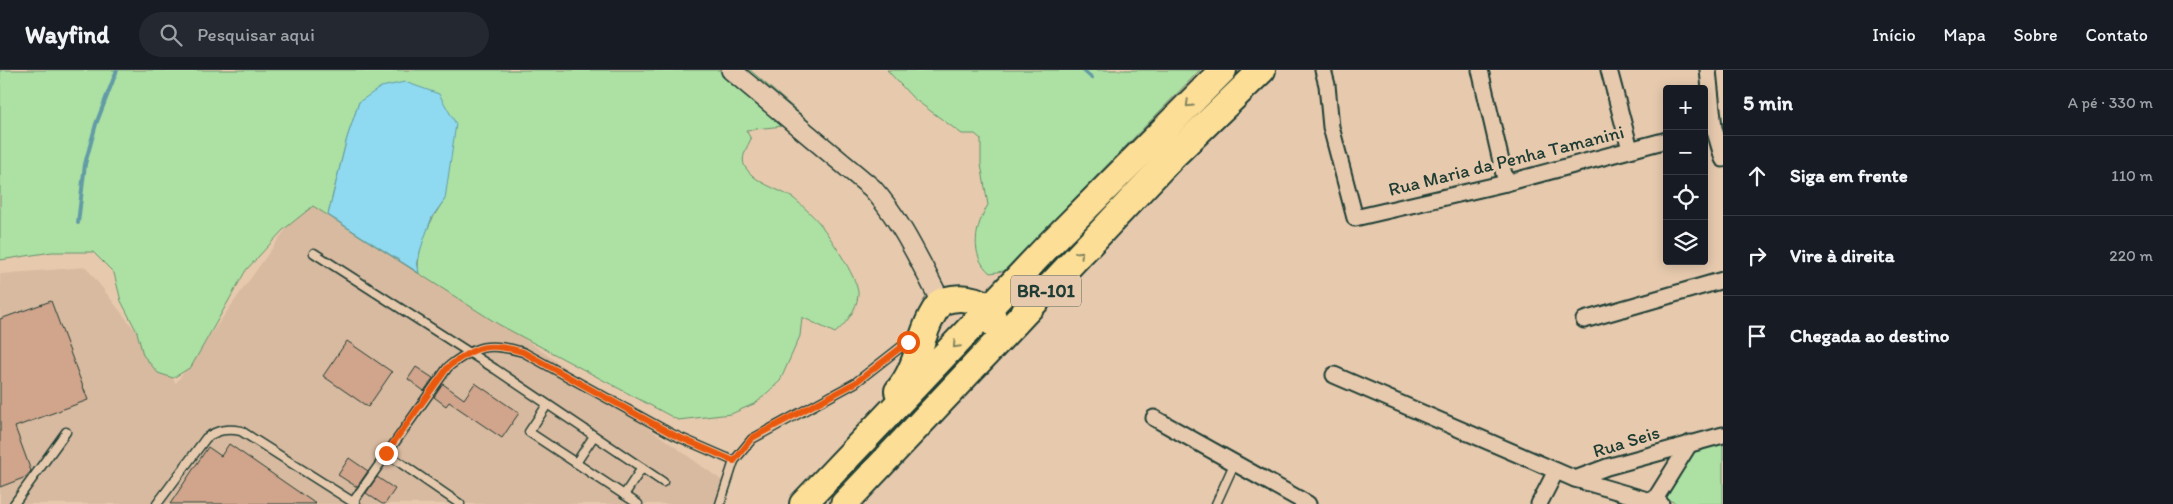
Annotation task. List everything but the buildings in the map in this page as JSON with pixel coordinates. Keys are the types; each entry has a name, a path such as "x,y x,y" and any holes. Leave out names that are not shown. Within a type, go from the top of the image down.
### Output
{"highway":[{"path":"989,309 1048,246 1223,70"},
{"name":"BR-101","path":"844,504 1171,158 1262,70"},
{"path":"787,504 905,383 915,363 930,316 952,299 1000,278 1048,246"},
{"path":"903,442 908,422 993,330 993,316 989,309 975,300 952,299"},
{"name":"BR-101","path":"802,504 989,309"},
{"path":"863,504 953,406 963,379"}],"street":[{"path":"731,70 872,188 890,207 952,299"},
{"name":"Rua Maria da Penha Tamanini","path":"1323,70 1327,85 1331,127 1355,218 1506,183 1663,141"},
{"path":"1480,70 1506,183"},
{"path":"1609,70 1630,149"},
{"path":"1708,70 1709,130 1723,159"},
{"path":"1584,320 1723,280"},
{"path":"1334,375 1574,479 1656,503 1690,443"},
{"path":"1154,418 1308,504"},
{"name":"Rua Seis","path":"1574,479 1607,467 1723,434"},
{"path":"1539,504 1556,471"}],"lane":[{"path":"314,252 663,482"},
{"path":"720,504 734,461 752,438 855,383 926,327"},
{"path":"157,504 206,438 214,432 232,429 240,431 354,503 386,453 448,367 469,353 484,346 500,345 523,352 674,435 734,461"},
{"path":"547,405 529,432 638,504"},
{"path":"14,504 66,432"},
{"path":"576,463 594,436"},
{"path":"386,453 460,504"},
{"path":"1216,504 1235,462"},
{"path":"624,495 642,468"}],"shaded area":[{"path":"315,188 731,487 718,504 0,504 0,274 86,267 176,383"}],"green space":[{"path":"0,70 750,70 811,123 746,130 751,139 743,160 745,167 761,182 793,198 817,221 845,261 855,281 858,295 856,306 850,316 835,333 802,317 800,336 780,381 756,403 731,414 678,420 498,324 418,273 422,243 434,216 445,199 359,102 347,138 328,214 416,272 313,206 283,230 246,270 191,367 173,378 158,373 143,355 137,332 121,301 114,273 93,252 52,252 0,260"},
{"path":"887,70 1200,70 1004,271 990,273 983,266 979,258 976,240 983,213 988,205 981,164 981,139 975,134 962,134 936,115 913,98"},
{"path":"1723,442 1723,504 1678,504 1664,498 1696,448"}],"water":[{"path":"405,82 439,94 456,124 445,199 432,217 424,239 417,261 419,273 328,215 347,138 359,102 381,87"}],"waterway":[{"path":"78,223 85,164 96,124 117,70"},
{"path":"1083,70 1092,78"}],"route":[{"path":"386,453 448,367 458,359 484,346 500,345 523,352 674,435 734,461 752,438 855,383 908,342"}]}
